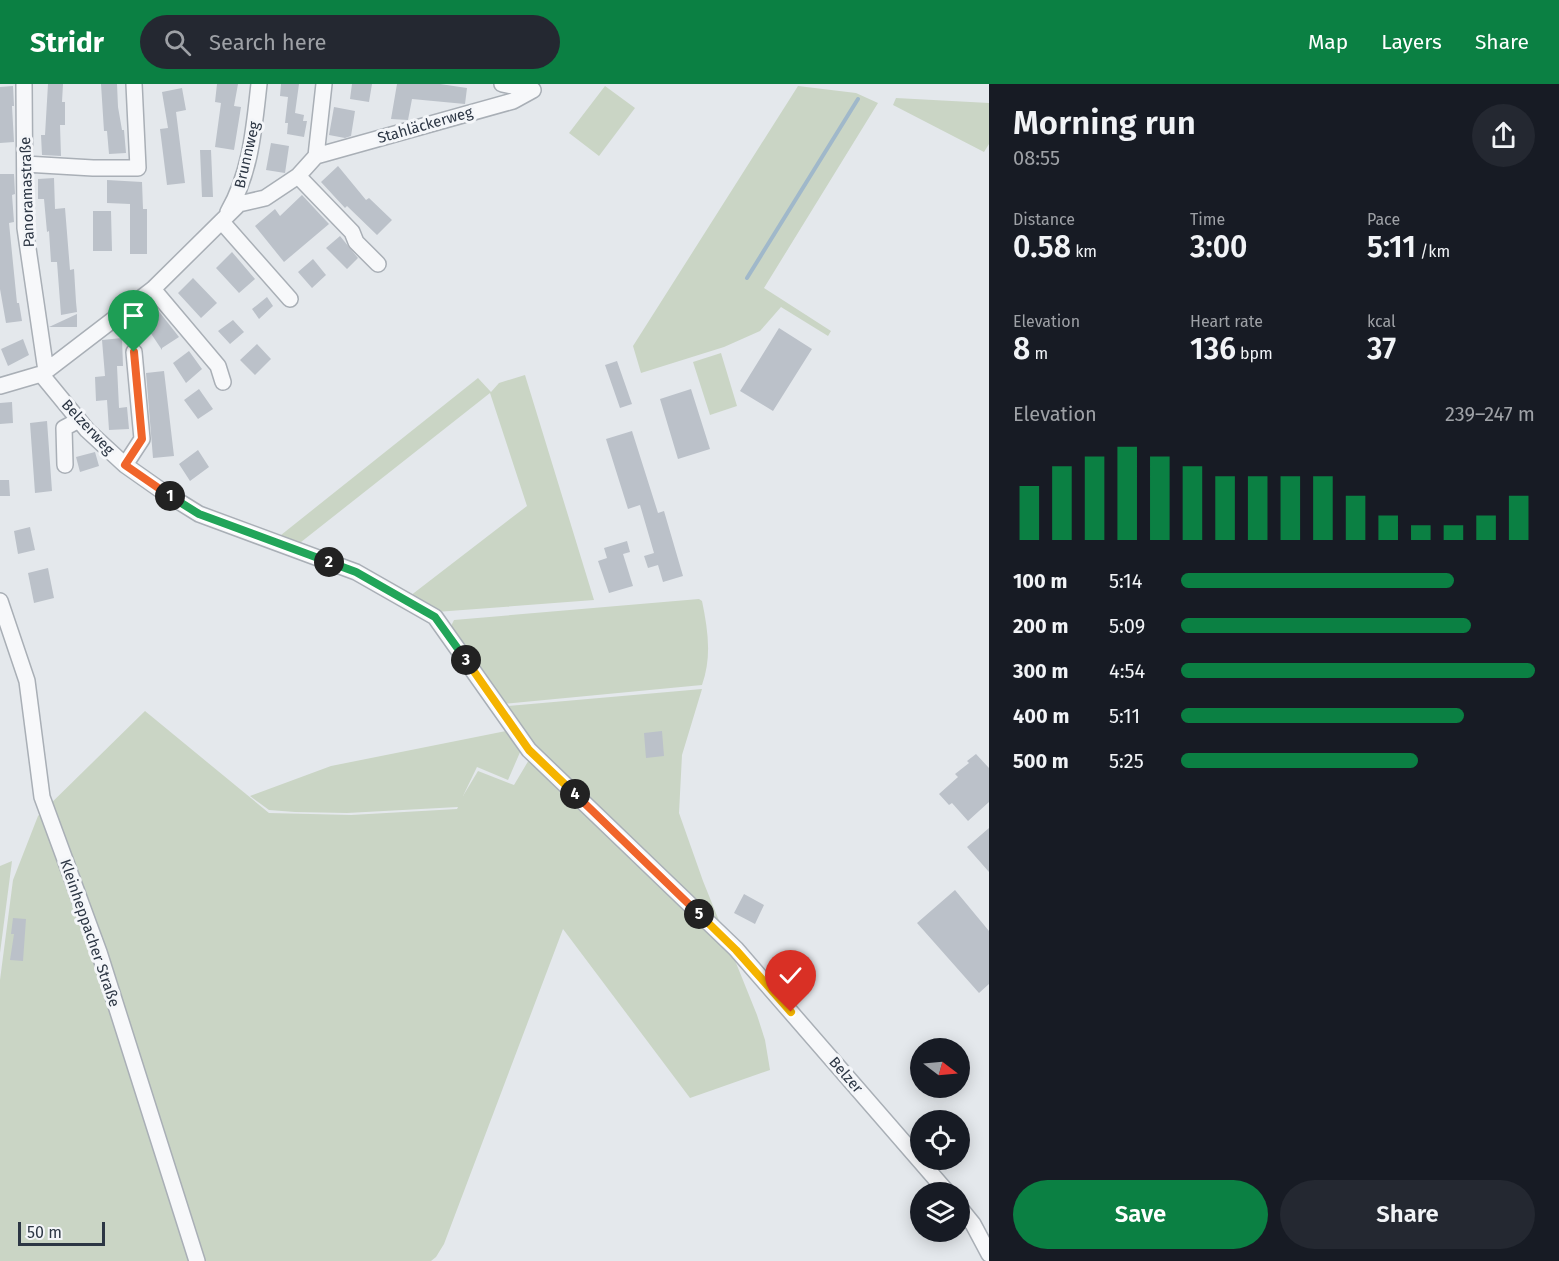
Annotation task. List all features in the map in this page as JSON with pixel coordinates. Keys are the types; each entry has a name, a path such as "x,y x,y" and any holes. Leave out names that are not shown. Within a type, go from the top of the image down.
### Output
{"street":[{"name":"Panoramastraße","path":"24,84 25,228 43,372"},
{"path":"25,164 138,168 134,84"},
{"name":"Brunnweg","path":"222,222 239,192 252,144 259,84"},
{"path":"316,156 324,84"},
{"path":"493,84 502,104"},
{"name":"Stahläckerweg","path":"316,156 502,104 533,90 502,84"},
{"name":"Brunnweg","path":"0,386 43,372 153,289 239,204 265,198 298,176 316,156"},
{"path":"298,176 378,264"},
{"path":"222,222 291,299"},
{"path":"153,289 218,366 223,382"},
{"path":"125,465 142,439 134,352"},
{"name":"Belzerweg","path":"43,372 79,420 125,465 199,514"},
{"path":"65,465 64,428 79,420"},
{"name":"Belzer","path":"199,514 356,572 435,617 529,750 736,950 938,1182"},
{"name":"Kleinheppacher Straße","path":"0,601 27,681 42,797 99,952 197,1261"},
{"path":"970,1220 989,1254"}],"green space":[{"path":"605,86 635,108 599,156 569,133"},
{"path":"798,86 856,93 878,103 764,288 831,331 828,336 781,307 760,331 724,347 641,373 633,346"},
{"path":"896,98 989,103 989,144 984,152 893,105"},
{"path":"721,353 737,406 710,415 693,362"},
{"path":"525,375 594,600 436,612 410,596 527,506 490,393 296,546 276,539 478,378 491,392 499,383"},
{"path":"699,599 702,601 708,643 707,664 702,685 502,704 450,628 454,620"},
{"path":"702,689 682,755 679,813 703,881 757,1015 765,1040 770,1070 690,1098 563,929 444,1244 431,1261 0,1261 0,980 13,880 38,816 145,711 269,813 351,815 457,809 458,807 347,813 295,812 269,810 250,796 331,766 506,731 521,750 508,780 477,767 463,796 478,771 514,785 536,748 507,706"},
{"path":"12,861 0,953 0,866"}],"building":[{"path":"48,84 63,84 62,102 65,102 65,125 60,125 61,156 42,155 41,135 45,135"},
{"path":"101,84 117,84 118,107 122,130 124,130 126,153 109,154 107,131 104,131"},
{"path":"217,84 238,84 234,106 241,107 234,150 215,147 221,103 215,102"},
{"path":"281,84 299,84 295,113 304,115 303,121 307,121 304,137 287,134 288,123 285,123 288,97 280,96"},
{"path":"352,84 372,84 369,102 350,99"},
{"path":"397,84 440,84 467,88 465,104 412,99 408,120 391,119"},
{"path":"13,86 14,142 0,143 0,87"},
{"path":"182,88 186,110 176,112 185,183 167,185 160,129 168,128 162,92"},
{"path":"334,107 355,111 351,136 345,138 329,135"},
{"path":"271,143 289,146 285,173 266,170"},
{"path":"200,150 211,150 213,197 202,197"},
{"path":"338,166 366,200 369,198 392,220 377,235 347,206 345,208 321,182"},
{"path":"0,174 14,174 15,194 12,195 14,222 9,223 17,303 19,303 22,321 6,323 0,289"},
{"path":"54,178 55,209 65,208 70,270 74,269 77,312 61,315 57,262 51,262 44,199 38,199 38,179"},
{"path":"107,180 142,182 143,209 147,209 147,254 130,254 130,204 107,203"},
{"path":"302,195 329,224 284,262 255,226 275,209 280,216"},
{"path":"93,211 111,211 112,251 93,251"},
{"path":"340,236 358,258 347,269 326,248"},
{"path":"232,252 255,279 239,293 216,268"},
{"path":"313,259 326,275 312,288 298,272"},
{"path":"193,278 217,303 201,318 178,293"},
{"path":"267,297 273,306 259,319 252,309"},
{"path":"157,309 179,337 162,350 142,320"},
{"path":"77,314 77,327 49,327"},
{"path":"233,320 244,332 230,344 218,331"},
{"path":"779,328 812,349 773,411 740,391"},
{"path":"122,338 123,366 117,366 119,408 127,407 129,429 109,430 107,400 96,401 95,377 105,376 102,340"},
{"path":"23,339 29,355 8,366 1,349"},
{"path":"257,344 271,359 255,375 240,360"},
{"path":"189,351 202,369 186,383 173,363"},
{"path":"617,361 632,404 620,408 605,365"},
{"path":"164,371 174,456 153,458 146,373"},
{"path":"199,389 213,409 198,419 184,400"},
{"path":"691,389 710,449 678,459 660,399"},
{"path":"12,402 13,423 0,424 0,403"},
{"path":"47,421 52,491 35,493 30,423"},
{"path":"632,431 658,513 664,511 683,576 663,582 658,565 648,568 644,556 654,553 640,505 628,509 606,439"},
{"path":"198,450 209,467 190,481 179,464"},
{"path":"95,452 99,466 80,472 76,457"},
{"path":"0,480 9,480 10,496 0,496"},
{"path":"30,527 35,550 18,554 14,531"},
{"path":"627,541 630,552 623,554 633,586 609,593 598,561 607,558 604,548"},
{"path":"48,568 54,598 34,603 28,573"},
{"path":"662,731 664,756 646,758 644,733"},
{"path":"976,754 989,768 989,802 968,821 952,803 949,805 939,794 958,777 955,774"},
{"path":"989,828 989,872 967,847"},
{"path":"955,890 989,931 989,984 979,993 917,923"},
{"path":"744,894 764,905 755,924 734,913"},
{"path":"13,918 26,919 23,961 10,960 14,934 11,934"}],"waterway":[{"path":"747,278 858,99"}],"route":[{"path":"134,352 142,439 125,465 162,492 199,514 356,572 435,617 529,750 736,950 791,1012"}]}
